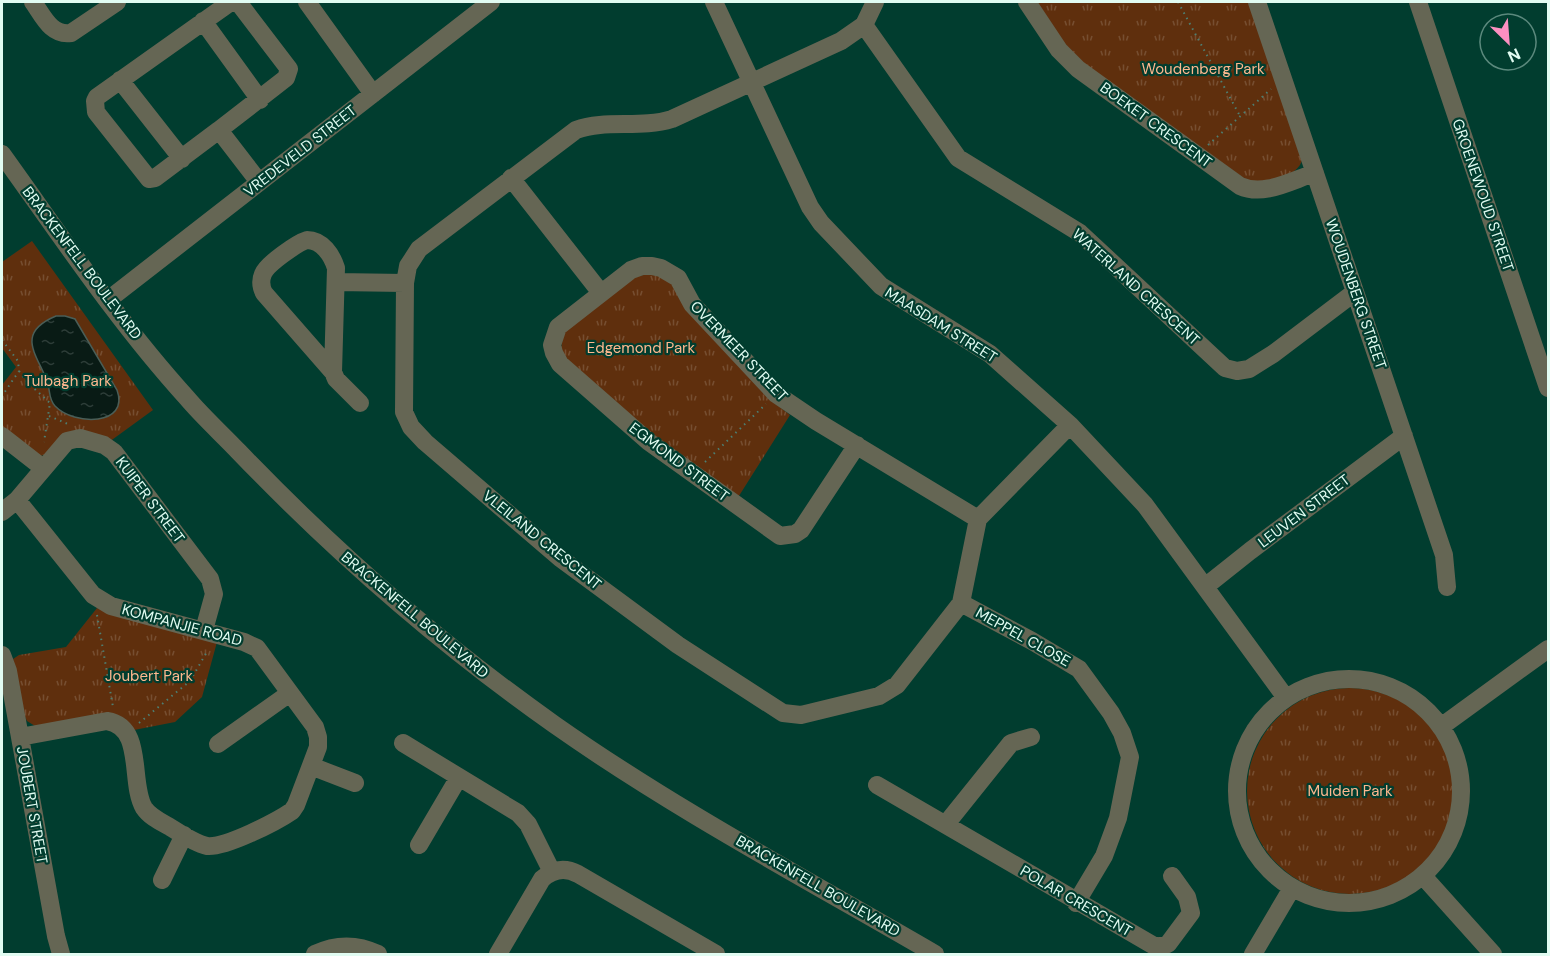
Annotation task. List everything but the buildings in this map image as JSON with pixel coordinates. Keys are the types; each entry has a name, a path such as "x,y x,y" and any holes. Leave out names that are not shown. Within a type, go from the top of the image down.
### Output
{"street":[{"path":"33,2 52,29 63,34 71,33 117,2"},
{"path":"231,2 97,97 96,112 146,177 155,178 182,159 286,78 289,69 238,2"},
{"path":"308,2 373,94"},
{"name":"VREDEVELD STREET","path":"108,300 491,2"},
{"name":"MAASDAM STREET","path":"714,2 810,207 821,223 868,275 887,291 990,354 1070,425 1145,505 1286,698"},
{"path":"751,82 841,41 864,25 875,2"},
{"name":"BOEKET CRESCENT","path":"1028,2 1069,62 1240,186 1265,189 1315,173"},
{"name":"WOUDENBERG STREET","path":"1257,2 1444,555 1447,587"},
{"name":"GROENEWOUD STREET","path":"1418,2 1548,388"},
{"path":"202,21 260,100"},
{"name":"WATERLAND CRESCENT","path":"864,25 958,158 1080,233 1225,368 1237,371 1249,369 1273,354 1355,292"},
{"path":"120,80 182,159"},
{"name":"VLEILAND CRESCENT","path":"751,82 661,123 590,125 576,130 419,249 408,266 405,283 404,412 411,427 425,442 560,558 678,645 783,713 801,715 879,696 892,690 961,603 978,519"},
{"path":"219,130 259,182"},
{"name":"BRACKENFELL BOULEVARD","path":"2,154 108,300 187,399 287,501 373,583 448,645 557,726 635,778 935,954"},
{"path":"511,178 601,293"},
{"path":"333,372 336,268 331,257 318,242 306,240 266,269 261,282 264,293 333,372 336,379 360,403"},
{"name":"OVERMEER STREET","path":"601,293 631,270 642,266 661,268 668,272 678,278 692,304 776,394 816,421 978,519"},
{"path":"336,282 405,283"},
{"name":"EGMOND STREET","path":"601,293 558,327 552,345 560,364 649,442 780,536 788,536 801,530 857,445"},
{"path":"978,519 1070,425"},
{"path":"2,436 39,464"},
{"name":"LEUVEN STREET","path":"1206,586 1404,436"},
{"name":"KUIPER STREET","path":"2,512 17,500 39,464 63,443 80,438 104,445 114,452 212,583 214,594 210,632"},
{"name":"KOMPANJIE ROAD","path":"17,500 99,600 111,606 210,632 251,644 257,648 317,732 318,747 296,805 286,815 218,846 200,844 154,818 145,808 141,801 127,732"},
{"name":"MEPPEL CLOSE","path":"961,603 1079,669 1111,713 1122,733 1130,757 1118,818 1104,856 1077,903"},
{"path":"1442,726 1548,649"},
{"name":"JOUBERT STREET","path":"2,656 8,671 61,954"},
{"path":"1341,679 1370,680 1397,689 1422,704 1442,726 1453,746 1460,769 1462,793 1459,816 1452,838 1439,859 1423,876 1399,892 1373,901 1345,903 1317,899 1292,888 1275,876 1261,861 1250,844 1237,805 1240,764 1257,727 1270,711 1286,698 1312,685 1341,679"},
{"path":"218,744 290,693"},
{"path":"20,737 107,720 118,724 127,732"},
{"path":"946,824 1011,743 1031,737"},
{"path":"403,743 524,818 552,872"},
{"path":"311,766 355,783"},
{"path":"419,845 459,777"},
{"name":"POLAR CRESCENT","path":"877,785 1156,947 1168,944 1191,913 1187,897 1173,876"},
{"path":"162,880 184,835"},
{"path":"498,954 542,879 552,872 565,870 578,874 716,954"},
{"path":"1423,876 1493,954"},
{"path":"1253,954 1292,888"},
{"path":"315,954 349,946 367,949 378,954"}],"path":[{"path":"1178,2 1240,116"},
{"path":"1196,154 1283,78"},
{"path":"2,340 18,361 19,371 27,382 50,404 39,464"},
{"path":"2,396 19,371"},
{"path":"693,474 776,394"},
{"path":"99,600 96,611 113,708 107,720"},
{"path":"127,732 190,681 210,632"}],"green space":[{"name":"Woudenberg Park","path":"1034,2 1250,2 1302,161 1299,167 1288,175 1252,184 1077,60"},
{"name":"Tulbagh Park","path":"32,241 153,410 109,442 94,436 41,456 2,428 2,385 16,367 2,348 2,262"},
{"name":"Edgemond Park","path":"648,274 670,281 776,404 790,415 737,499 662,447 560,354 564,331 634,277"},
{"name":"Joubert Park","path":"97,608 217,642 202,697 175,722 134,730 35,726 27,721 13,659 19,655 66,647"},
{"name":"Muiden Park","path":"1340,688 1360,688 1380,692 1399,700 1416,711 1430,725 1449,761 1453,791 1449,821 1441,840 1430,857 1416,871 1380,890 1360,894 1340,894 1320,890 1301,882 1284,871 1270,857 1251,821 1247,801 1247,781 1251,761 1259,742 1270,725 1284,711 1320,692"}],"water":[{"path":"56,316 75,319 117,390 119,402 108,416 98,419 75,417 64,413 52,401 48,384 32,346 32,338 35,330"}]}
